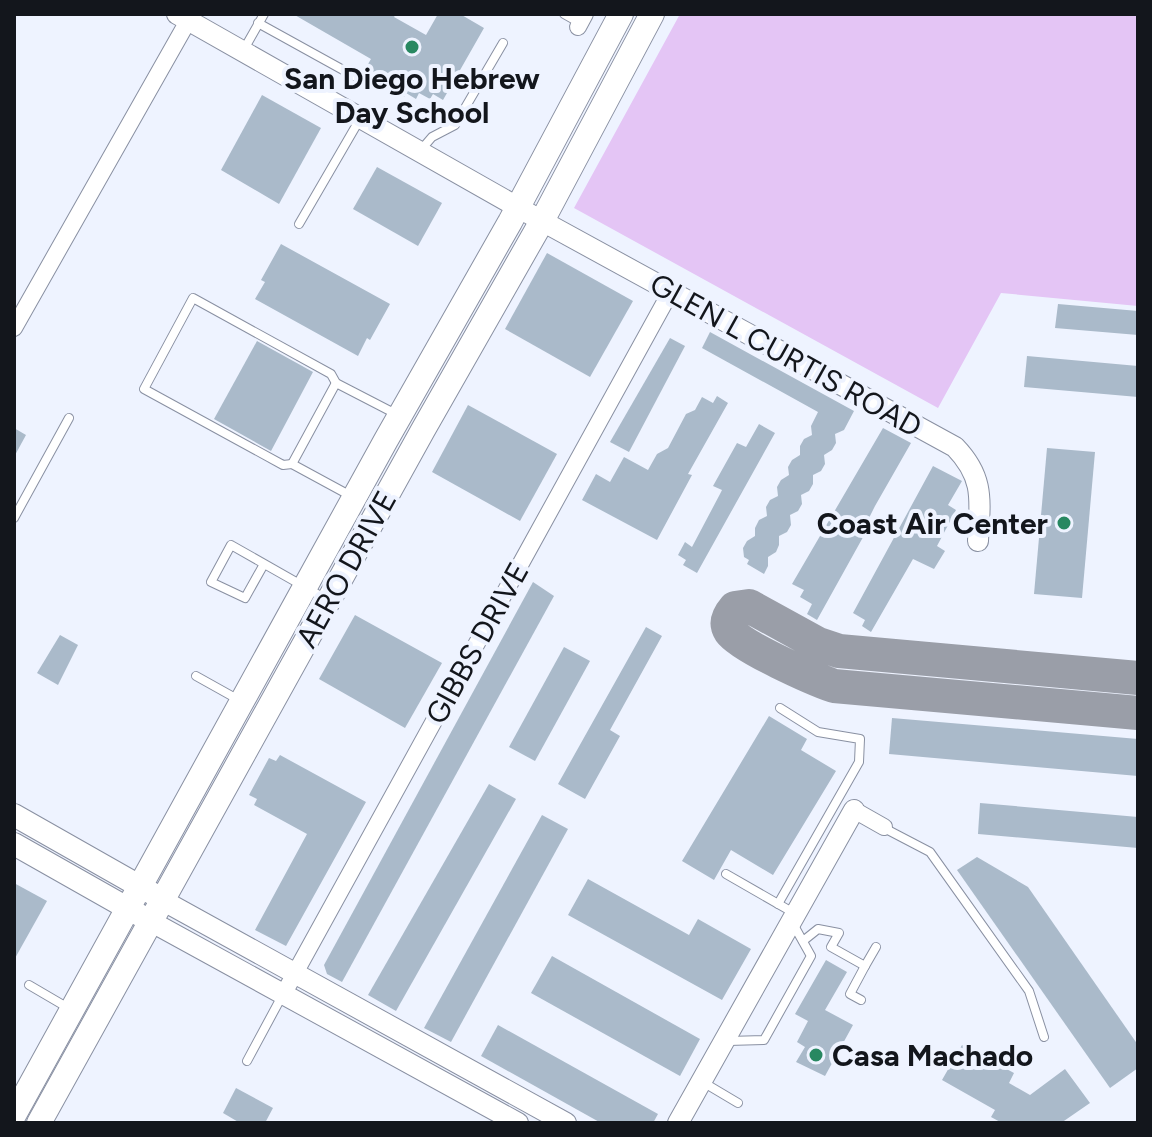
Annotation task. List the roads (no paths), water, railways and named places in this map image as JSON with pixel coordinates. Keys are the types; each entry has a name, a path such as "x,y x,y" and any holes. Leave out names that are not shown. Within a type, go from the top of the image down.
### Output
{"main road":[{"name":"AERO DRIVE","path":"39,1123 329,600 529,214 621,14"},
{"name":"AERO DRIVE","path":"14,1113 400,416 652,14"},
{"path":"14,815 162,900"},
{"path":"14,844 150,921"}],"street":[{"name":"GLEN L CURTIS ROAD","path":"182,17 529,214 955,447 976,475 980,491 978,541"},
{"path":"14,328 182,17"},
{"name":"GIBBS DRIVE","path":"283,995 671,291"},
{"path":"678,1123 831,830 854,810 884,827"},
{"path":"162,900 566,1123"},
{"path":"150,921 518,1123"}],"lane":[{"path":"242,52 264,14"},
{"path":"564,14 581,21"},
{"path":"258,23 354,76"},
{"path":"420,152 432,137 455,125 503,43"},
{"path":"299,224 360,118"},
{"path":"354,498 292,464 283,465 144,389 193,298 331,374 336,383 400,416"},
{"path":"292,464 336,383"},
{"path":"14,518 69,418"},
{"path":"264,564 245,598 211,582 231,545 329,600"},
{"path":"196,676 243,702"},
{"path":"780,708 818,732 860,739 859,762 831,830"},
{"path":"884,827 930,852 1029,991 1044,1037"},
{"path":"723,1041 764,1040 811,956 788,912 726,874"},
{"path":"803,941 818,929 839,933 831,947 865,966"},
{"path":"861,1000 850,994 876,947"},
{"path":"29,985 72,1010"},
{"path":"247,1061 283,995"},
{"path":"701,1081 738,1103"}],"place":[{"name":"San Diego Hebrew Day School","path":"412,47"},
{"name":"Coast Air Center","path":"1064,523"},
{"name":"Casa Machado","path":"816,1055"}]}
